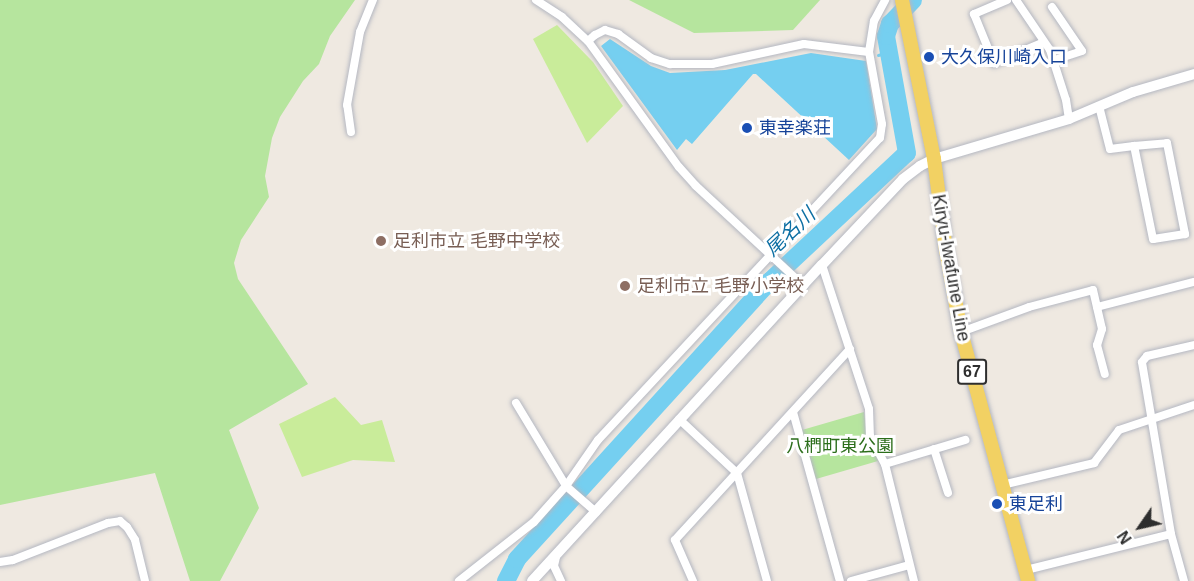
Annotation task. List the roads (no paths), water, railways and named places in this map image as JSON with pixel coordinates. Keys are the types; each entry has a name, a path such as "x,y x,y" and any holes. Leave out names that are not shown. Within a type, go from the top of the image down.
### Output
{"main road":[{"name":"Kiryu-Iwafune Line","path":"902,0 934,159 946,250 961,332 1027,576"}],"street":[{"path":"351,132 347,105 360,32 373,0"},
{"path":"536,0 562,17 588,41 679,167 804,286"},
{"path":"459,581 534,522 568,488 598,440 883,131 869,52 874,21 885,0"},
{"path":"1007,0 974,14 994,63 1044,42"},
{"path":"1016,0 1054,60 1069,119"},
{"path":"1052,7 1082,51 1054,60"},
{"path":"588,41 595,34 605,30 618,34 651,58 670,64 712,64 804,44 869,52"},
{"path":"532,581 679,419 903,179 934,159 1069,119 1133,92 1194,74"},
{"path":"1099,106 1110,149 1134,146 1167,142 1185,234 1153,239 1134,146"},
{"path":"822,266 869,409 870,436 885,464 914,581"},
{"path":"1097,307 1194,282"},
{"path":"961,332 1084,290 1093,290 1102,329 1097,345 1105,375"},
{"path":"1184,581 1171,534 1142,362 1147,356 1194,345"},
{"path":"693,581 675,540 850,350"},
{"path":"516,403 568,488 596,512"},
{"path":"1002,485 1095,463 1119,430 1194,405"},
{"path":"793,412 840,581"},
{"path":"679,419 736,473 767,581"},
{"path":"885,464 966,440"},
{"path":"934,449 948,494"},
{"path":"0,562 13,560 108,523 120,521 135,540 145,581"},
{"path":"1027,576 1171,534"},
{"path":"556,556 554,566 561,581"},
{"path":"851,581 909,565"}],"water":[{"path":"610,39 651,66 670,73 725,70 811,53 866,61 877,129 849,160 756,74 753,74 692,144 686,139 677,150 601,46"}],"waterway":[{"name":"尾名川","path":"506,581 517,559 770,281 907,153 886,36 890,24 913,0"},
{"path":"878,55 888,52"}],"place":[{"name":"大久保川崎入口","path":"929,57"},
{"name":"東幸楽荘","path":"747,128"},
{"name":"足利市立 毛野中学校","path":"381,241"},
{"name":"足利市立 毛野小学校","path":"625,286"},
{"name":"東足利","path":"997,504"}],"park label":[{"name":"八椚町東公園","path":"840,446"}]}
